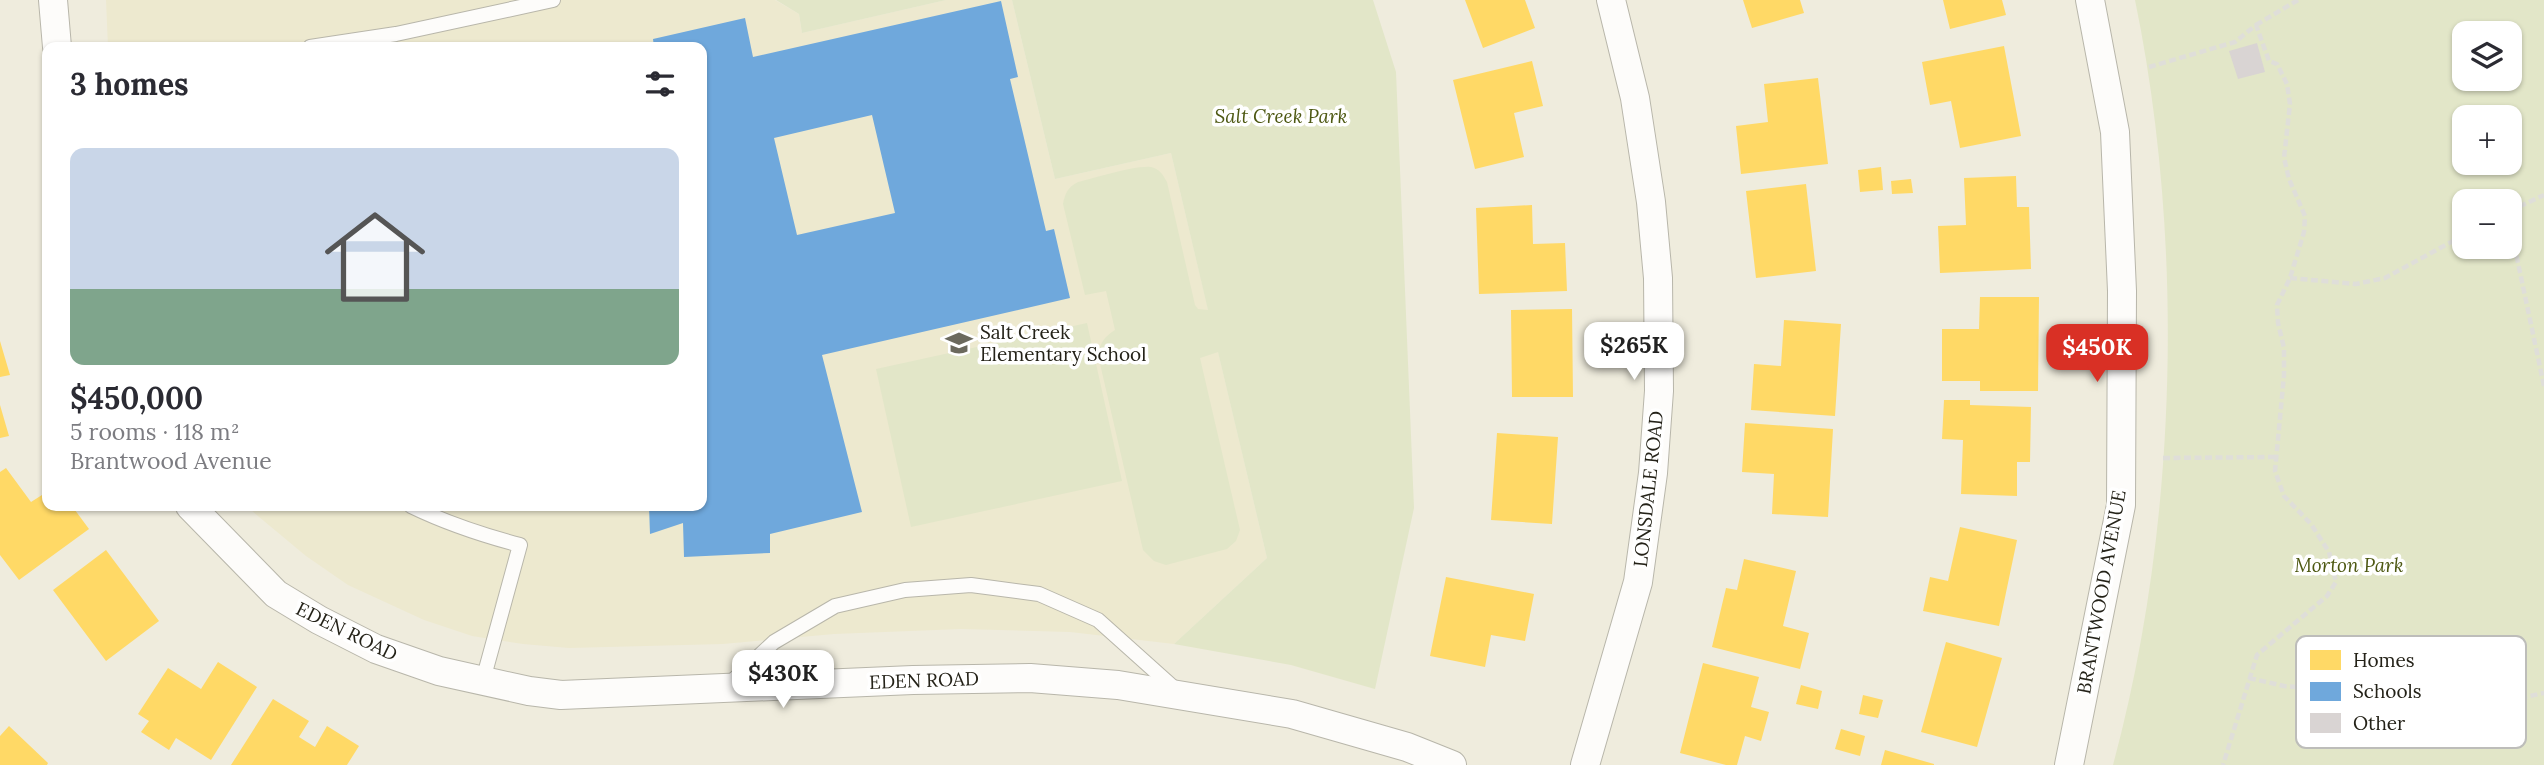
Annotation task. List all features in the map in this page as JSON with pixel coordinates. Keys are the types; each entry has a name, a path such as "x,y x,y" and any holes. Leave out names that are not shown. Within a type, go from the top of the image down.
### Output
{"street":[{"path":"53,0 57,42"},
{"name":"LONSDALE ROAD","path":"1585,765 1638,582 1653,473 1659,391 1658,278 1651,202 1635,97 1611,0"},
{"name":"BRANTWOOD AVENUE","path":"2069,765 2121,505 2122,291 2115,132 2090,0"},
{"name":"EDEN ROAD","path":"195,511 276,594 319,620 376,649 439,671 529,691 561,695 913,680 1030,678 1118,685 1292,713 1407,747 1452,765"}],"lane":[{"path":"343,42 397,34 554,0"},
{"path":"422,511 466,530 520,545 483,680"},
{"path":"725,688 774,642 835,606 905,590 971,585 1039,594 1098,620 1181,695"}],"path":[{"path":"2149,67 2235,41 2298,0"},
{"path":"2223,765 2257,655 2327,596 2336,582 2329,552 2311,524 2284,496 2275,471 2284,374 2284,348 2277,305 2290,278 2304,232 2305,216 2289,179 2284,158 2290,104 2287,84 2277,64 2269,61 2256,25"},
{"path":"2522,205 2544,195"},
{"path":"2290,278 2356,284 2385,278 2452,242"},
{"path":"2517,259 2544,386"},
{"path":"2162,458 2276,457"},
{"path":"2249,678 2296,688"},
{"path":"2526,697 2544,693"}],"shaded area":[{"name":"Salt Creek Elementary School","path":"106,0 775,0 799,14 802,33 946,0 1012,0 1055,179 1171,153 1267,558 1174,644 1070,632 961,629 834,634 723,644 569,648 472,636 424,620 348,585 306,556 252,511 707,511 707,42 108,42"}],"green space":[{"path":"776,0 946,0 802,33 799,14"},
{"name":"Salt Creek Park","path":"1012,0 1373,0 1396,72 1414,508 1375,689 1291,665 1174,644 1267,558 1218,352 1200,358 1240,530 1236,541 1227,549 1166,565 1154,561 1143,550 1098,355 1103,341 1115,330 1106,291 1085,295 1063,204 1068,191 1078,182 1136,168 1151,167 1159,171 1167,182 1195,305 1198,309 1208,310 1171,153 1055,179"},
{"name":"Morton Park","path":"2135,0 2544,0 2544,765 2113,765 2135,673 2151,579 2162,482 2167,384 2167,285 2162,188 2151,93"},
{"path":"1087,323 1122,481 911,527 876,369"}],"building: Homes":[{"path":"1465,0 1525,0 1535,28 1483,48"},
{"path":"1743,0 1800,0 1804,13 1752,28"},
{"path":"1943,0 2002,0 2006,15 1950,29"},
{"path":"2004,46 2021,136 1960,148 1951,101 1930,105 1922,62"},
{"path":"1532,61 1543,106 1514,113 1524,157 1475,169 1453,80"},
{"path":"1818,78 1828,164 1741,174 1736,126 1768,122 1764,84"},
{"path":"1881,167 1883,190 1860,192 1858,170"},
{"path":"2016,176 2017,207 2029,207 2031,269 1940,273 1938,226 1966,225 1964,178"},
{"path":"1911,179 1913,193 1892,194 1891,181"},
{"path":"1806,184 1816,271 1756,278 1746,191"},
{"path":"1532,205 1533,244 1565,243 1567,291 1479,294 1476,208"},
{"path":"1980,297 2039,297 2038,391 1980,391 1980,381 1942,381 1942,329 1979,329"},
{"path":"1572,309 1573,397 1512,397 1511,310"},
{"path":"1784,320 1841,324 1835,416 1751,410 1754,364 1781,366"},
{"path":"0,341 10,375 0,377"},
{"path":"1944,400 1970,400 1970,405 2031,407 2030,462 2017,462 2017,496 1961,494 1963,440 1942,439"},
{"path":"0,405 9,436 0,438"},
{"path":"1745,423 1833,429 1828,517 1772,514 1774,474 1742,472"},
{"path":"1497,433 1558,437 1552,524 1491,520"},
{"path":"6,468 31,502 42,495 42,511 76,511 89,529 19,580 0,555 0,472"},
{"path":"1960,527 2017,540 1999,626 1923,611 1930,577 1948,581"},
{"path":"106,550 159,621 106,661 53,590"},
{"path":"1744,559 1796,571 1783,626 1809,633 1800,669 1712,647 1726,588 1737,590"},
{"path":"1446,577 1534,594 1525,641 1491,635 1485,667 1430,656"},
{"path":"1946,642 2002,658 1977,747 1921,732"},
{"path":"218,662 257,687 211,760 176,738 169,750 141,732 149,721 138,714 168,668 201,689"},
{"path":"1703,663 1759,677 1751,707 1769,712 1761,741 1745,736 1737,765 1726,765 1680,753"},
{"path":"1801,685 1822,691 1818,709 1796,704"},
{"path":"1863,695 1883,700 1878,718 1859,714"},
{"path":"273,699 309,721 299,737 315,747 327,726 359,746 347,765 231,765"},
{"path":"9,726 48,763 47,765 0,765 0,736"},
{"path":"1841,729 1865,736 1860,756 1835,749"},
{"path":"1885,750 1934,764 1934,765 1881,765"}],"building: Schools":[{"path":"1001,1 1018,77 1010,79 1046,231 1054,229 1070,298 822,355 862,512 770,534 770,553 684,557 683,523 650,534 649,511 707,511 707,42 653,42 653,39 745,18 753,57","holes":["872,115 895,213 797,235 774,138"]}],"building: Other":[{"path":"2257,43 2265,72 2238,79 2229,51"}],"place":[{"name":"Salt Creek Elementary School","path":"959,343"}]}
